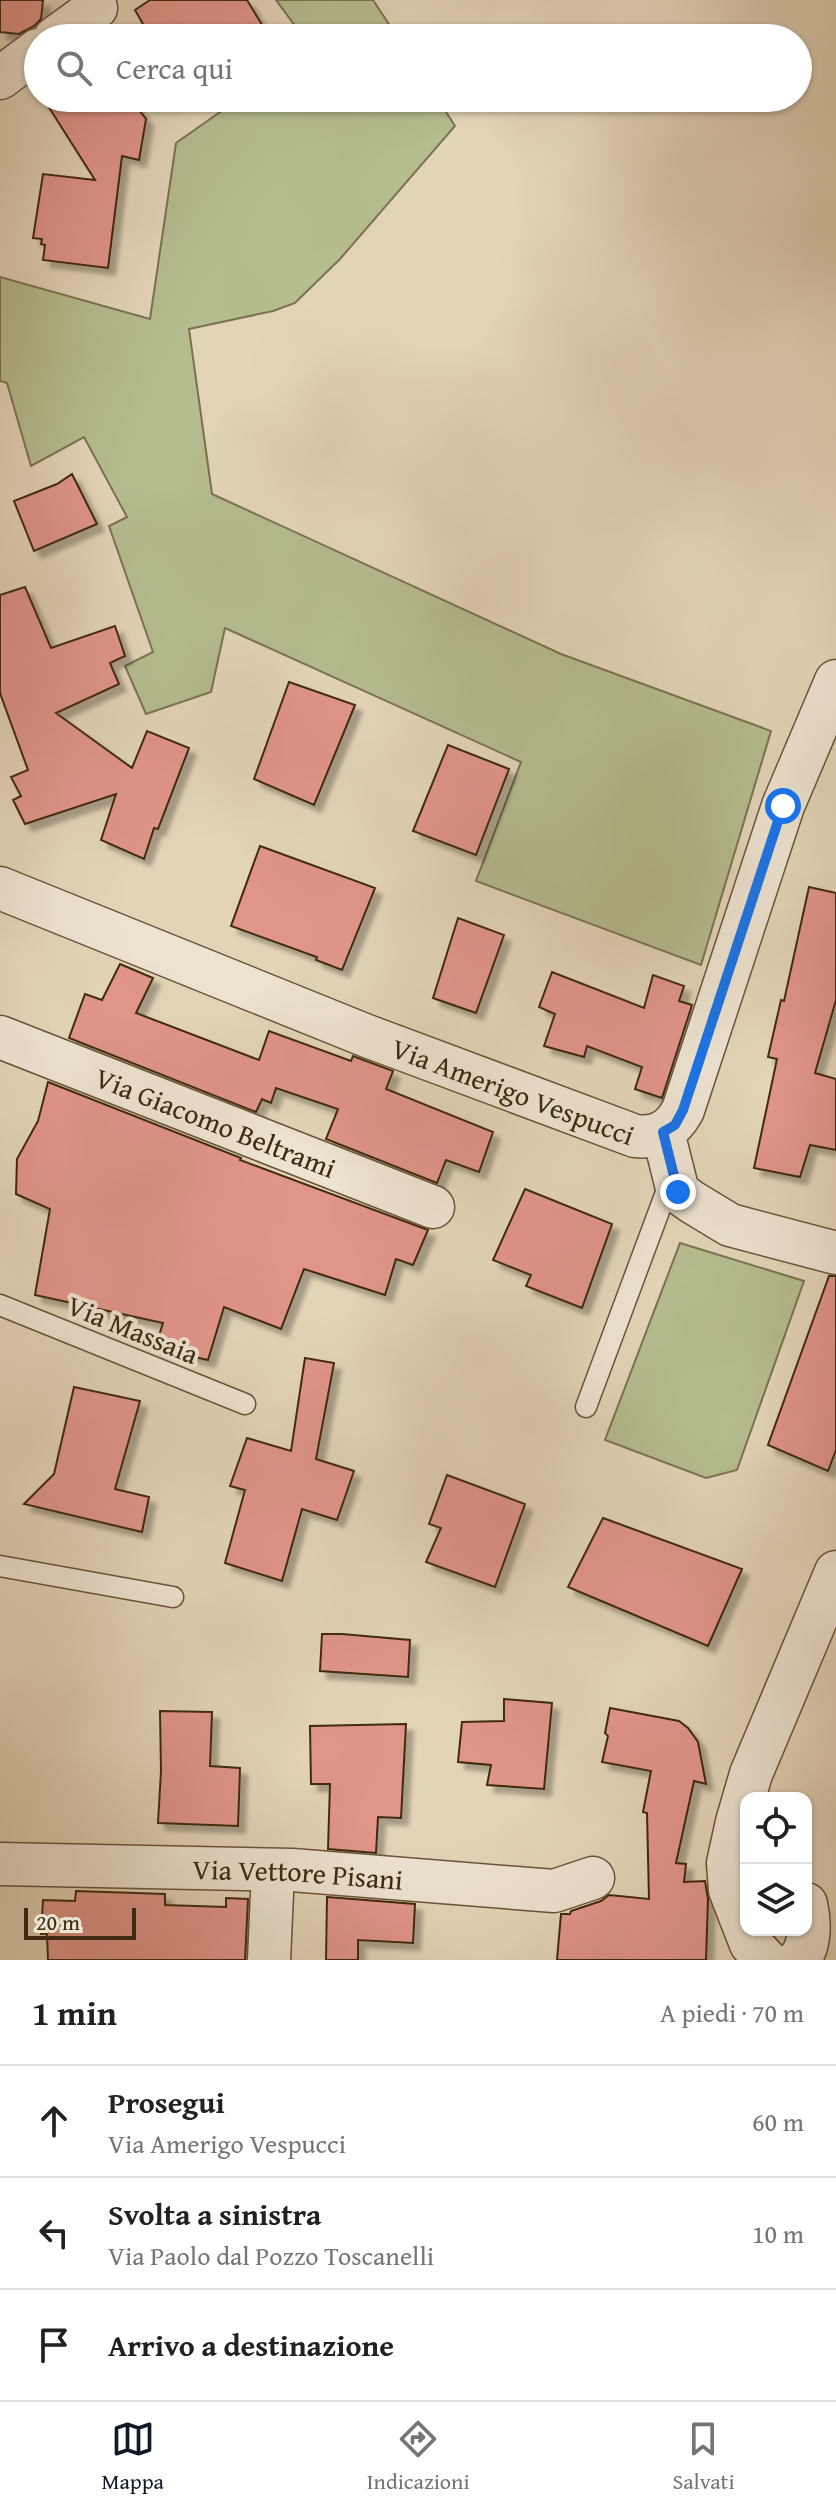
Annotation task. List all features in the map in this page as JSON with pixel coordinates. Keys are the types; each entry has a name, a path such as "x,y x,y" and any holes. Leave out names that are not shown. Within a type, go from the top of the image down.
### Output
{"street":[{"path":"74,24 96,8"},
{"path":"0,78 24,60"},
{"name":"Via Amerigo Vespucci","path":"0,888 367,1036 650,1138 675,1125 683,1110 783,806 836,681"},
{"name":"Via Giacomo Beltrami","path":"0,1037 433,1207"},
{"path":"663,1132 678,1192 730,1225 836,1253"},
{"path":"766,1960 751,1944 730,1890 728,1863 737,1822 836,1572"},
{"name":"Via Vettore Pisani","path":"0,1864 326,1872 554,1891 593,1878"},
{"path":"269,1960 273,1871"},
{"path":"798,1960 803,1955 808,1936"}],"lane":[{"path":"586,1407 673,1173"},
{"name":"Via Massaia","path":"0,1305 245,1404"},
{"path":"0,1566 173,1597"}],"green space":[{"path":"276,0 373,0 389,24 294,24"},
{"path":"220,112 446,112 455,126 340,259 295,303 273,311 189,329 212,494 561,654 771,731 701,965 476,881 521,762 225,628 211,692 146,714 125,666 153,652 109,526 127,517 84,437 31,466 7,383 0,381 0,277 150,319 176,143"},
{"path":"680,1243 804,1281 737,1470 706,1478 605,1440"}],"building":[{"path":"0,0 43,0 41,19 36,24 24,24 24,31 19,34 0,32"},
{"path":"150,0 247,0 262,24 143,24 135,10"},
{"path":"52,112 141,112 146,119 139,160 122,156 108,268 43,260 45,245 41,244 42,239 33,238 43,174 95,180"},
{"path":"72,474 97,524 34,551 14,501 57,484"},
{"path":"25,587 51,648 115,626 125,656 110,663 119,684 56,713 132,768 147,731 189,748 144,859 101,840 116,794 25,824 13,800 21,796 11,777 28,770 0,693 0,595"},
{"path":"289,682 355,705 314,805 254,779"},
{"path":"448,745 509,769 476,855 413,831"},
{"path":"260,846 375,888 342,970 316,960 317,957 231,926"},
{"path":"809,887 836,893 836,1000 815,1073 836,1079 836,1150 810,1145 800,1177 754,1168 777,1059 768,1057 781,1000 784,1001"},
{"path":"458,918 504,935 476,1013 433,998"},
{"path":"120,964 153,978 136,1013 259,1060 269,1031 351,1061 353,1056 393,1071 386,1089 493,1132 479,1172 446,1160 437,1183 326,1139 338,1109 276,1088 271,1103 262,1099 256,1112 69,1038 85,994 102,1000"},
{"path":"552,972 644,1008 653,975 684,986 679,1001 692,1005 662,1098 635,1089 642,1067 587,1046 584,1057 544,1046 555,1014 539,1007"},
{"path":"48,1082 240,1160 428,1230 413,1265 396,1259 385,1295 304,1269 281,1329 224,1307 208,1360 155,1348 163,1323 35,1295 50,1209 16,1194 17,1159 38,1121"},
{"path":"525,1189 612,1224 582,1308 526,1286 531,1275 493,1260"},
{"path":"829,1276 836,1276 836,1450 828,1471 768,1445"},
{"path":"305,1358 334,1363 316,1459 354,1471 337,1520 302,1509 282,1581 225,1563 245,1490 230,1486 247,1438 291,1451"},
{"path":"74,1387 140,1401 115,1489 149,1497 142,1532 24,1504 54,1474"},
{"path":"447,1475 525,1504 495,1587 426,1562 441,1528 429,1524"},
{"path":"603,1518 742,1569 708,1646 568,1587"},
{"path":"322,1634 410,1640 408,1677 320,1671"},
{"path":"504,1699 552,1703 544,1789 487,1785 491,1765 458,1762 462,1722 504,1721"},
{"path":"610,1708 679,1721 698,1742 706,1784 694,1781 676,1863 686,1864 684,1882 705,1881 708,1899 706,1960 557,1960 561,1914 570,1914 609,1895 649,1899 647,1813 643,1812 651,1771 602,1762"},
{"path":"160,1711 212,1712 210,1766 240,1768 238,1826 158,1823"},
{"path":"406,1724 401,1818 378,1817 376,1853 328,1849 330,1784 311,1784 310,1726"},
{"path":"76,1891 165,1894 165,1905 226,1907 226,1898 248,1899 245,1960 48,1960 47,1934 41,1934 43,1900 75,1901"},
{"path":"327,1897 415,1904 413,1943 358,1940 358,1960 326,1960"}],"route":[{"path":"678,1192 663,1132 675,1125 683,1110 783,806"}]}
